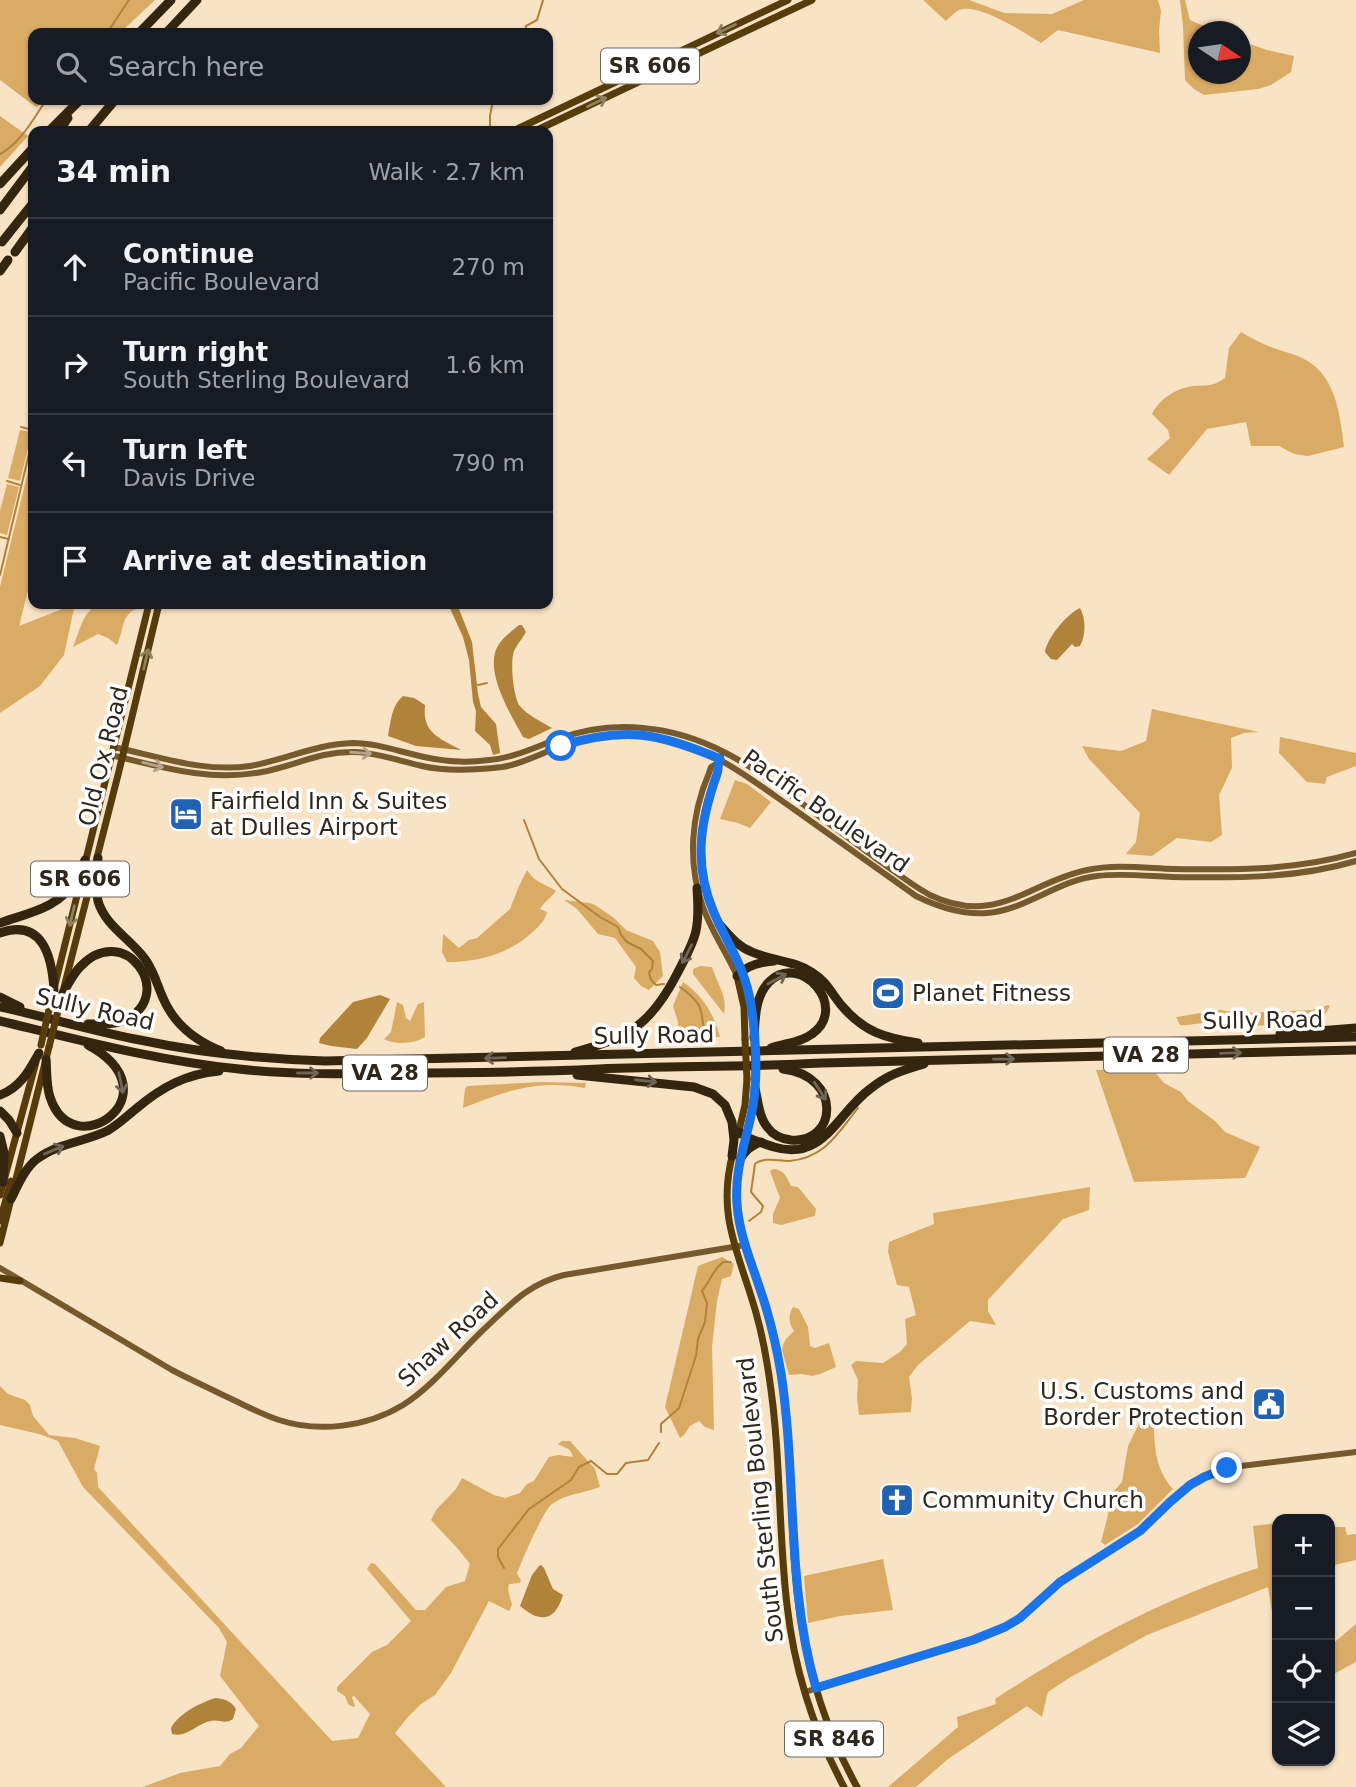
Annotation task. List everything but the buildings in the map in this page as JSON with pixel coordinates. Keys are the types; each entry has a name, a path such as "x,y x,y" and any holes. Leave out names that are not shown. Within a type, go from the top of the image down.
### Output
{"highway":[{"path":"144,28 171,0"},
{"path":"171,28 197,0"},
{"path":"55,126 76,105"},
{"path":"63,126 77,105"},
{"path":"93,126 111,105"},
{"path":"99,126 112,105"},
{"path":"0,184 28,153"},
{"path":"0,209 28,173"},
{"path":"2,243 28,209"},
{"path":"0,271 28,234"},
{"path":"98,858 97,890 103,912 144,957 171,1013 184,1029 200,1041 233,1055"},
{"path":"0,923 41,910 55,902 68,891 85,860"},
{"path":"550,1057 614,1040 646,1020 667,994 696,936 699,918 697,888"},
{"path":"719,924 735,942 751,952 799,965 814,973 825,982 854,1018 878,1034 944,1047"},
{"path":"0,933 21,930 40,940 50,957 58,993"},
{"path":"58,993 86,961 105,952 115,951 134,959 145,975 145,998 134,1014 117,1023 73,1025"},
{"path":"740,973 763,962 786,961"},
{"path":"750,1039 758,1004 769,982 792,973 813,981 822,992 826,1005 824,1018 814,1033 802,1040 760,1052"},
{"path":"0,998 38,1015"},
{"name":"Sully Road","path":"0,1007 173,1047 292,1060 359,1062 1356,1037"},
{"name":"Sully Road","path":"0,1021 168,1059 292,1073 530,1072 1356,1051"},
{"path":"0,1027 29,1028"},
{"path":"1219,1040 1356,1028"},
{"path":"44,1051 49,1095 53,1105 71,1122 85,1126 102,1122 111,1117 121,1105 124,1088 122,1077 105,1056 74,1039"},
{"path":"0,1095 22,1081 44,1051"},
{"path":"742,1134 793,1151 807,1148 829,1131 868,1090 897,1072 936,1060"},
{"path":"752,1081 762,1119 774,1135 786,1139 806,1138 823,1124 827,1101 815,1082 799,1072 761,1066"},
{"path":"11,1199 30,1166 43,1154 106,1131 159,1090 180,1079 201,1073 240,1069"},
{"path":"530,1072 634,1080 704,1089 719,1098 729,1113 736,1158"},
{"path":"0,1111 17,1133"},
{"path":"0,1136 4,1153 3,1182"},
{"path":"736,1158 761,1142"}],"main road":[{"name":"SR 606","path":"523,126 788,0"},
{"name":"SR 606","path":"546,126 812,0"},
{"name":"Old Ox Road","path":"0,1242 58,993 85,860 148,609"},
{"name":"Old Ox Road","path":"58,993 98,858 158,609"},
{"name":"Pacific Boulevard","path":"505,762 572,734 615,727 646,728 693,738 724,751 776,784 920,889 957,904 1000,904 1067,876 1098,868 1263,870 1356,853"},
{"name":"Pacific Boulevard","path":"112,751 187,764 234,767 255,765 315,748 348,744 373,745 452,762 491,764 583,739 623,734 670,740 719,761 916,896 934,905 975,914 1023,904 1069,883 1097,876 1251,878 1304,873 1356,861"},
{"name":"South Sterling Boulevard","path":"724,751 709,793 700,845 709,901 740,973 750,1039 752,1081 745,1105 742,1134 727,1186 728,1222 754,1307 769,1378 787,1607 795,1653 819,1734 844,1787"},
{"name":"South Sterling Boulevard","path":"719,761 711,767 695,817 693,851 697,888 707,917 740,973"},
{"name":"Old Ox Road","path":"0,1195 44,1051"},
{"path":"0,1222 18,1152 17,1133"},
{"name":"South Sterling Boulevard","path":"736,1158 737,1205 745,1245 770,1320 781,1374 798,1603 808,1658 834,1740 857,1787"},
{"name":"Shaw Road","path":"0,1268 195,1382 279,1420 305,1426 328,1427 366,1421 401,1406 435,1378 511,1302 548,1280 564,1275 745,1245"},
{"path":"0,1278 20,1280"},
{"path":"805,1692 962,1644 1005,1627 1020,1618 1060,1582 1140,1531 1184,1490 1204,1477 1228,1468 1356,1451"}],"shaded area":[{"path":"0,0 155,0 125,28 28,28 28,101 0,80"},
{"path":"923,0 969,0 1004,13 1052,14 1084,0 1158,0 1161,11 1160,53 1058,30 1041,43 978,10 959,10 946,21"},
{"path":"1180,0 1185,0 1192,21 1188,21 1188,83 1185,80"},
{"path":"1251,44 1294,56 1291,72 1271,85 1204,95 1189,84 1251,84"},
{"path":"0,116 28,136 0,167"},
{"path":"1241,332 1263,344 1302,358 1322,374 1329,384 1338,409 1344,447 1308,456 1294,454 1279,446 1251,446 1246,422 1207,429 1169,475 1147,459 1170,438 1168,430 1152,414 1164,399 1175,392 1187,387 1213,384 1225,378 1229,348"},
{"path":"20,430 28,431 28,448 20,481 8,478"},
{"path":"28,472 28,591 19,626 62,609 74,609 64,655 40,686 0,713 0,587"},
{"path":"7,484 19,487 7,535 0,533 0,511"},
{"path":"1080,608 1084,627 1080,646 1075,647 1072,644 1057,660 1051,659 1045,652 1049,640 1064,621"},
{"path":"92,609 137,609 126,618 117,645 98,634 73,647 85,617"},
{"path":"450,609 459,609 472,642 481,707 496,724 500,753 493,755 490,745 475,731 476,711 463,637"},
{"path":"522,625 526,632 513,656 516,695 520,706 552,728 529,739 523,737 500,692 494,666 499,644"},
{"path":"403,696 414,698 425,705 429,728 439,738 461,750 416,746 388,736 394,709"},
{"path":"1152,709 1259,732 1244,733 1231,738 1232,768 1219,795 1222,835 1211,842 1177,838 1152,856 1126,854 1136,842 1140,813 1089,759 1082,746 1121,751 1146,741"},
{"path":"1280,737 1356,753 1356,766 1327,777 1325,784 1307,782 1279,753"},
{"path":"735,780 747,784 771,802 750,828 720,819"},
{"path":"527,870 537,880 556,891 540,909 547,912 541,924 516,945 494,955 447,962 442,952 443,934 459,948 469,940 477,938 510,909"},
{"path":"564,900 595,905 626,930 653,941 660,952 663,976 649,990 641,986 634,978 636,967 615,938 598,934 577,909"},
{"path":"700,966 712,967 723,996 724,1014 693,974 693,969"},
{"path":"683,982 707,1006 720,1037 678,1040 678,1022 673,1006"},
{"path":"380,995 390,999 367,1038 357,1049 319,1043 320,1038 353,1002"},
{"path":"397,1002 403,1005 406,1018 410,1021 418,1004 424,1002 425,1037 404,1043 384,1039 391,1032"},
{"path":"1330,1006 1322,1020 1267,1025 1180,1025 1176,1017 1220,1010 1240,1013 1312,1010"},
{"path":"1152,1069 1164,1083 1181,1092 1225,1132 1260,1147 1245,1178 1134,1182 1096,1070"},
{"path":"540,1082 586,1083 585,1088 552,1085 522,1088 463,1108 467,1086"},
{"path":"773,1169 783,1172 791,1186 798,1187 816,1209 815,1216 781,1225 773,1223 773,1214 780,1198 770,1171"},
{"path":"1090,1187 1089,1210 1063,1219 988,1300 988,1311 996,1325 970,1321 918,1365 909,1377 911,1412 859,1415 858,1380 851,1365 856,1361 883,1363 900,1352 907,1344 905,1319 916,1315 909,1287 897,1285 888,1252 889,1242 934,1224 933,1213"},
{"path":"722,1257 734,1264 731,1276 722,1279 717,1301 712,1347 714,1430 699,1421 690,1426 680,1438 665,1407 698,1266"},
{"path":"793,1307 799,1309 808,1327 810,1346 815,1348 829,1343 836,1367 812,1376 789,1375 782,1350 786,1339 794,1331 790,1319"},
{"path":"0,1386 8,1394 25,1400 30,1405 33,1416 49,1435 75,1438 100,1446 94,1469 98,1487 332,1741 358,1738 370,1714 354,1696 355,1706 348,1704 345,1696 337,1691 337,1687 372,1652 387,1645 411,1621 367,1569 371,1563 375,1564 416,1610 425,1610 446,1587 465,1581 470,1564 431,1520 462,1478 505,1498 520,1493 527,1484 534,1481 549,1457 573,1457 569,1449 558,1444 570,1441 595,1469 600,1487 552,1504 543,1516 519,1568 517,1574 520,1583 509,1584 512,1605 509,1611 489,1601 451,1673 435,1695 421,1704 395,1733 446,1787 143,1787 180,1773 220,1766 230,1754 241,1748 259,1726 220,1676 227,1642 219,1628 83,1487 58,1441 0,1425"},
{"path":"1143,1416 1154,1424 1157,1458 1167,1482 1173,1489 1138,1524 1105,1545 1101,1542 1114,1491 1122,1482 1128,1446"},
{"path":"1272,1524 1272,1612 1268,1587 1147,1635 1048,1692 1042,1717 1027,1706 948,1759 916,1787 888,1787 958,1727 957,1717 996,1704 995,1699 1026,1679 1122,1624 1188,1594 1258,1568 1253,1526"},
{"path":"1335,1527 1345,1527 1347,1535 1356,1534 1356,1560 1335,1565"},
{"path":"883,1559 893,1610 808,1623 804,1576"},
{"path":"541,1565 553,1589 563,1595 556,1610 546,1617 534,1615 520,1606 532,1575"},
{"path":"1356,1624 1356,1662 1335,1673 1335,1642"},
{"path":"216,1698 228,1701 234,1706 236,1709 233,1719 227,1722 211,1721 183,1734 172,1734 171,1728 184,1713"}],"waterway":[{"path":"110,28 129,0"},
{"path":"526,28 537,20 543,0"},
{"path":"28,126 43,105"},
{"path":"490,126 492,105"},
{"path":"0,154 7,150 28,126"},
{"path":"21,427 28,429"},
{"path":"0,575 28,458"},
{"path":"7,481 20,485"},
{"path":"0,537 9,539"},
{"path":"478,685 487,683"},
{"path":"524,820 539,859 562,889 618,927 627,942 641,949 653,961 649,972 653,982 656,985 664,984"},
{"path":"680,987 699,1006 707,1044"},
{"path":"756,1163 768,1160 789,1161 812,1155 837,1135 858,1108"},
{"path":"749,1221 761,1212 763,1206 751,1192 755,1164"},
{"path":"661,1432 661,1424 679,1408 696,1356 707,1303 702,1291 720,1265 723,1262 731,1262"},
{"path":"504,1568 498,1557 498,1549 529,1509 571,1480 579,1467 591,1461 607,1474 617,1474 626,1463 648,1460 659,1443"}],"place":[{"name":"Fairfield Inn & Suites at Dulles Airport","path":"186,814"},
{"name":"Planet Fitness","path":"888,993"},
{"name":"U.S. Customs and Border Protection","path":"1269,1404"},
{"name":"Community Church","path":"897,1500"}],"route":[{"path":"561,746 595,737 643,735 678,742 720,759 703,817 702,874 709,901 742,969 752,1009 755,1088 738,1166 737,1205 745,1245 770,1320 781,1374 798,1603 816,1688 973,1640 1005,1627 1020,1618 1071,1574 1140,1531 1190,1485 1227,1468"}]}
